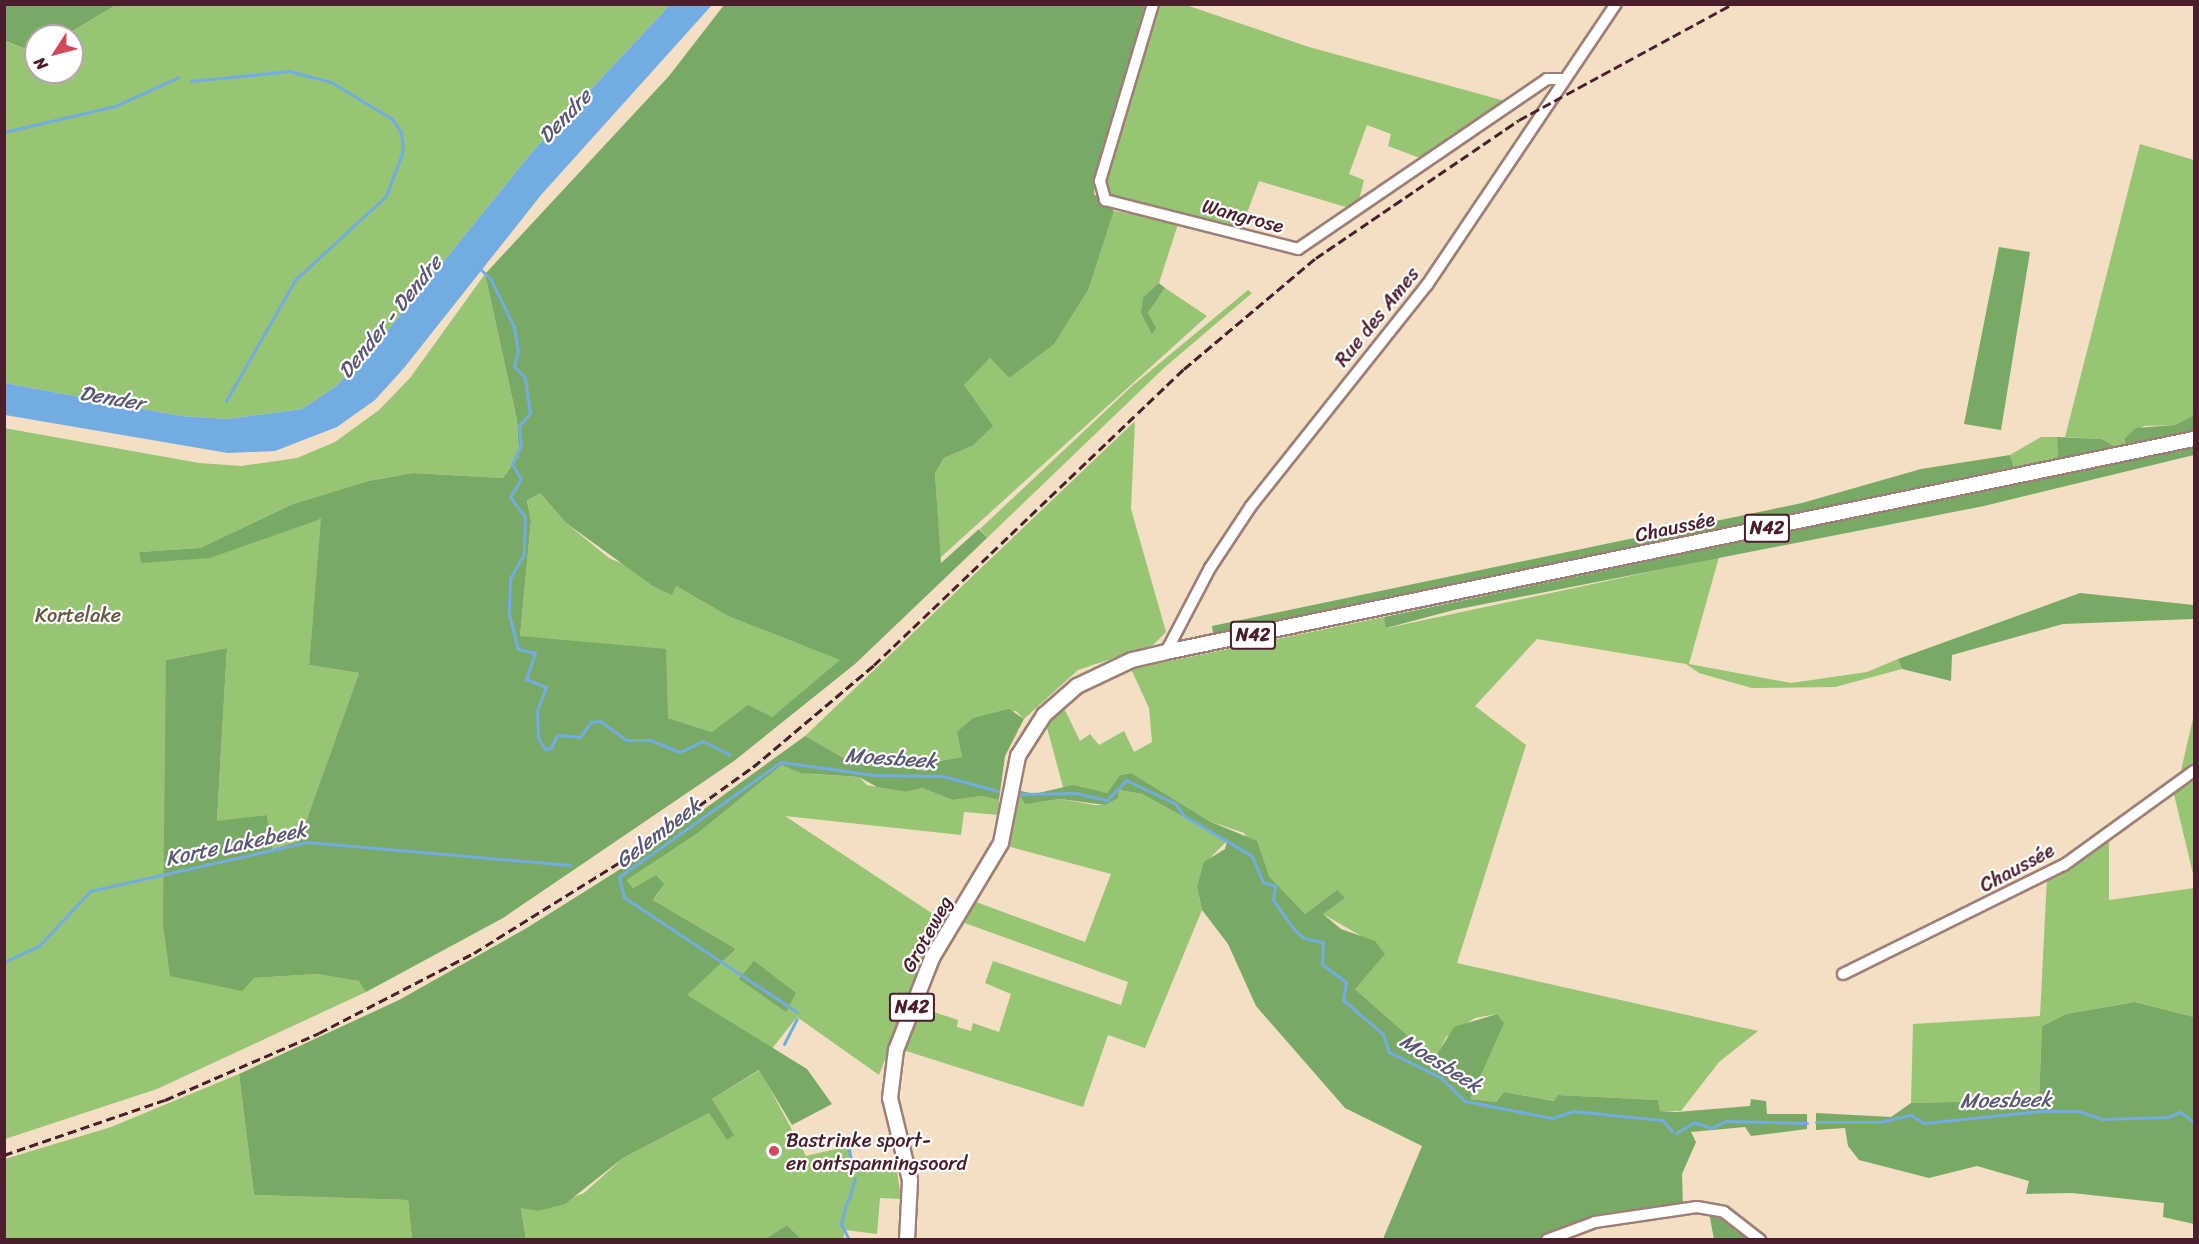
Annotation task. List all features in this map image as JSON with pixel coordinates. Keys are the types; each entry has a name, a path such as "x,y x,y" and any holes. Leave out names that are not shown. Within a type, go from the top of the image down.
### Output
{"main road":[{"name":"Chaussée","path":"1166,652 2194,439"},
{"name":"Groteweg","path":"907,1239 911,1194 891,1098 893,1061 932,958 1001,843 1009,792 1018,756 1054,705 1112,668 1166,652"}],"street":[{"name":"Wangrose","path":"1153,4 1100,181 1105,200 1298,249 1547,79 1562,79"},
{"name":"Rue des Ames","path":"1166,652 1210,568 1251,506 1427,285 1562,79 1616,4"},
{"name":"Chaussée","path":"1843,974 2064,866 2194,771"},
{"path":"1547,1239 1595,1222 1696,1208 1724,1212 1760,1239"}],"green space":[{"path":"5,4 116,5 84,24 24,24 24,48 5,41"},
{"path":"116,5 670,5 532,152 372,350 335,387 302,409 228,419 181,416 5,383 4,41 24,48 24,84 84,84 84,24"},
{"path":"724,5 1145,5 1095,179 1094,194 1114,211 1089,288 1054,344 1009,378 990,358 964,385 993,426 972,446 944,458 935,473 941,563 979,529 987,538 855,664 734,761 503,918 366,992 359,981 317,974 254,978 242,991 170,976 163,924 166,660 227,648 217,821 267,815 272,849 299,841 359,673 309,665 321,519 210,558 141,563 139,552 200,548 293,504 368,481 413,473 503,478 519,456 517,420 485,274 669,76","holes":["540,493 566,523 653,586 672,595 676,586 728,616 840,660 772,717 748,705 712,732 668,718 666,649 520,636 531,521 527,500"]},
{"path":"1154,5 1186,5 1309,47 1505,101 1420,158 1388,146 1391,134 1367,125 1349,174 1364,180 1359,200 1349,208 1259,181 1241,229 1113,202 1106,178"},
{"path":"2140,144 2194,160 2194,415 2175,425 2144,426 2124,439 2126,445 2116,447 2102,439 2065,437"},
{"path":"1114,211 1179,221 1159,283 1141,313 1152,324 1148,313 1165,288 1207,316 940,558 935,473 944,458 972,446 963,385 990,358 1009,378 1089,288"},
{"path":"1999,247 2030,252 2001,430 1964,424"},
{"name":"Kortelake","path":"485,274 517,420 519,456 503,478 413,473 368,481 293,504 200,548 139,552 141,563 322,519 309,665 359,673 299,841 271,849 267,815 217,822 227,648 166,660 254,978 317,974 360,981 366,992 157,1089 5,1139 4,428 199,463 241,466 297,458 335,442 379,410 410,378"},
{"path":"1159,283 1165,288 1148,313 1156,328 1152,334 1141,313 1143,298"},
{"path":"1248,290 1252,293 1165,367 987,538 980,529 1132,386"},
{"path":"2194,415 2194,431 2126,445 2124,439 2136,428 2175,425"},
{"path":"1135,421 1131,509 1166,632 1153,645 1078,670 1024,719 1016,711 973,718 958,732 962,757 928,763 928,771 844,758 805,736"},
{"path":"2041,437 2057,437 2058,459 2014,467 2010,455"},
{"path":"2057,437 2102,439 2116,447 2058,459"},
{"path":"2194,446 2194,455 1984,506 1454,610 1386,628 1384,617"},
{"path":"2010,455 2014,467 1213,634 1212,626 1802,503 1921,469"},
{"path":"539,492 566,523 609,558 676,586 728,616 841,660 772,717 727,722 712,732 668,718 520,636 531,521 527,499"},
{"path":"1719,557 1689,664 1791,683 1867,672 1898,659 1902,669 1835,687 1752,688 1699,673 1686,664 1537,639 1475,706 1526,745 1457,963 1758,1031 1719,1062 1681,1111 1659,1111 1658,1100 1558,1095 1555,1101 1504,1092 1496,1102 1469,1099 1503,1023 1497,1014 1475,1018 1446,1037 1435,1060 1355,989 1361,936 1323,914 1337,890 1305,914 1269,876 1244,833 1209,821 1130,773 1120,775 1107,793 1063,787 1046,724 1063,706 1080,741 1090,734 1099,745 1124,731 1134,752 1152,742 1149,708 1131,669 1384,617 1387,628"},
{"path":"2080,593 2194,605 2193,619 2063,624 1952,655 1951,681 1902,669 1898,659"},
{"path":"1009,709 1024,719 1005,756 999,800 982,796 953,800 922,788 906,792 877,787 859,777 801,773 782,765 698,833 627,880 633,888 656,875 664,884 653,900 736,949 687,995 807,1069 832,1104 792,1125 759,1070 712,1099 734,1135 727,1140 709,1113 623,1158 565,1204 538,1211 521,1208 526,1239 412,1239 408,1200 254,1195 239,1074 399,1000 525,929 630,863 805,736 844,758 927,771 928,763 962,757 957,732 973,718"},
{"path":"2194,714 2194,766 2180,775"},
{"path":"782,765 812,774 859,777 867,785 906,792 922,788 953,800 982,796 999,800 999,815 964,812 961,835 785,816 939,918 879,1075 797,1017 771,1050 686,995 736,949 653,900 659,892 656,875 633,888 627,880 698,833"},
{"path":"1131,773 1209,821 1257,841 1269,876 1305,914 1337,890 1345,898 1323,914 1341,929 1375,941 1385,954 1355,989 1434,1059 1454,1027 1497,1014 1504,1023 1470,1099 1496,1102 1504,1092 1554,1101 1558,1095 1658,1100 1660,1111 1677,1112 1750,1106 1751,1099 1766,1101 1767,1114 1807,1114 1807,1129 1751,1136 1745,1127 1691,1132 1696,1142 1682,1174 1683,1205 1575,1225 1540,1239 1383,1239 1422,1146 1345,1108 1256,1006 1228,944 1202,910 1197,887 1204,862 1225,849 1227,841 1142,794 1119,790 1118,798 1105,805 1060,799 1025,804 1017,790 1034,794 1073,785 1107,793 1120,775"},
{"path":"2194,773 2194,878 2173,790"},
{"path":"1017,790 1039,802 1060,799 1095,805 1105,805 1119,790 1142,794 1227,841 1212,856 1197,887 1202,910 1145,1048 1108,1035 1083,1107 903,1050 919,1007 958,1020 957,1027 971,1031 973,1023 999,1032 1011,994 985,983 993,961 1121,1005 1128,982 962,922 976,902 1085,942 1111,874 1007,846"},
{"path":"2109,840 2109,900 2194,888 2194,1017 2135,1002 2066,1014 2042,1026 2039,1100 1911,1103 1913,1024 2040,1016 2047,877"},
{"path":"754,961 796,993 786,1012 739,979"},
{"path":"2135,1002 2194,1017 2194,1224 2163,1217 2164,1203 2072,1193 2026,1194 2029,1181 1977,1166 1929,1178 1859,1160 1848,1146 1845,1128 1816,1130 1816,1113 1891,1117 1911,1103 2039,1100 2042,1026 2066,1014"},
{"path":"760,1070 806,1156 849,1146 852,1170 896,1164 901,1199 880,1198 877,1234 845,1230 843,1240 801,1239 787,1225 765,1239 526,1239 521,1207 538,1211 584,1193 623,1158 709,1113 727,1139 733,1135 712,1099"},
{"path":"239,1074 254,1195 408,1200 412,1239 5,1240 5,1159 111,1127"},
{"path":"1709,1213 1721,1216 1753,1239 1714,1239"},
{"path":"787,1225 801,1239 765,1239"}],"water":[{"path":"670,5 712,5 541,195 404,368 375,400 337,427 275,451 228,453 5,415 5,383 181,416 228,419 302,409 335,387 372,350 532,152"}],"waterway":[{"path":"191,81 289,71 331,82 392,119 401,132 403,151 386,196 295,280 226,401"},
{"path":"4,132 115,106 179,77"},
{"name":"Moesbeek","path":"477,266 490,278 514,327 518,351 514,366 525,378 530,413 519,426 521,445 512,464 521,479 510,497 525,517 524,554 510,578 509,614 518,649 535,653 526,679 546,687 537,711 538,738 545,749 551,748 557,735 580,737 591,722 600,721 626,740 650,740 680,752 703,741 730,755"},
{"name":"Gelembeek","path":"797,1012 624,897 619,877 781,762 874,775 943,776 998,791"},
{"name":"Moesbeek","path":"1020,794 1076,793 1107,800 1126,780 1176,804 1183,815 1252,856 1263,882 1275,886 1273,900 1295,930 1304,938 1323,942 1322,964 1346,982 1343,1000 1383,1034 1389,1052 1440,1077 1465,1101 1552,1118 1573,1111 1662,1120 1672,1131"},
{"name":"Korte Lakebeek","path":"4,962 40,945 90,891 307,842 570,865"},
{"name":"Gelembeek","path":"784,1044 797,1019"},
{"name":"Moesbeek","path":"1816,1122 1880,1122 1911,1115 1924,1123 2040,1111 2078,1111 2102,1119 2167,1117 2180,1112 2194,1122"},
{"path":"1676,1133 1694,1122 1711,1128 1726,1121 1807,1123"},
{"name":"Gelembeek","path":"849,1149 852,1167"},
{"name":"Gelembeek","path":"849,1199 855,1178"},
{"name":"Gelembeek","path":"847,1201 841,1224 849,1240"}],"railway":[{"path":"4,1155 165,1100 319,1033 474,953 622,861 753,767 874,665 1184,369 1316,258 1519,120 1733,4"}],"place":[{"name":"Bastrinke sport- en ontspanningsoord","path":"774,1151"}],"water label":[{"name":"Dendre","path":"565,116"},
{"name":"Dender - Dendre","path":"390,317"},
{"name":"Dender","path":"112,398"}]}
